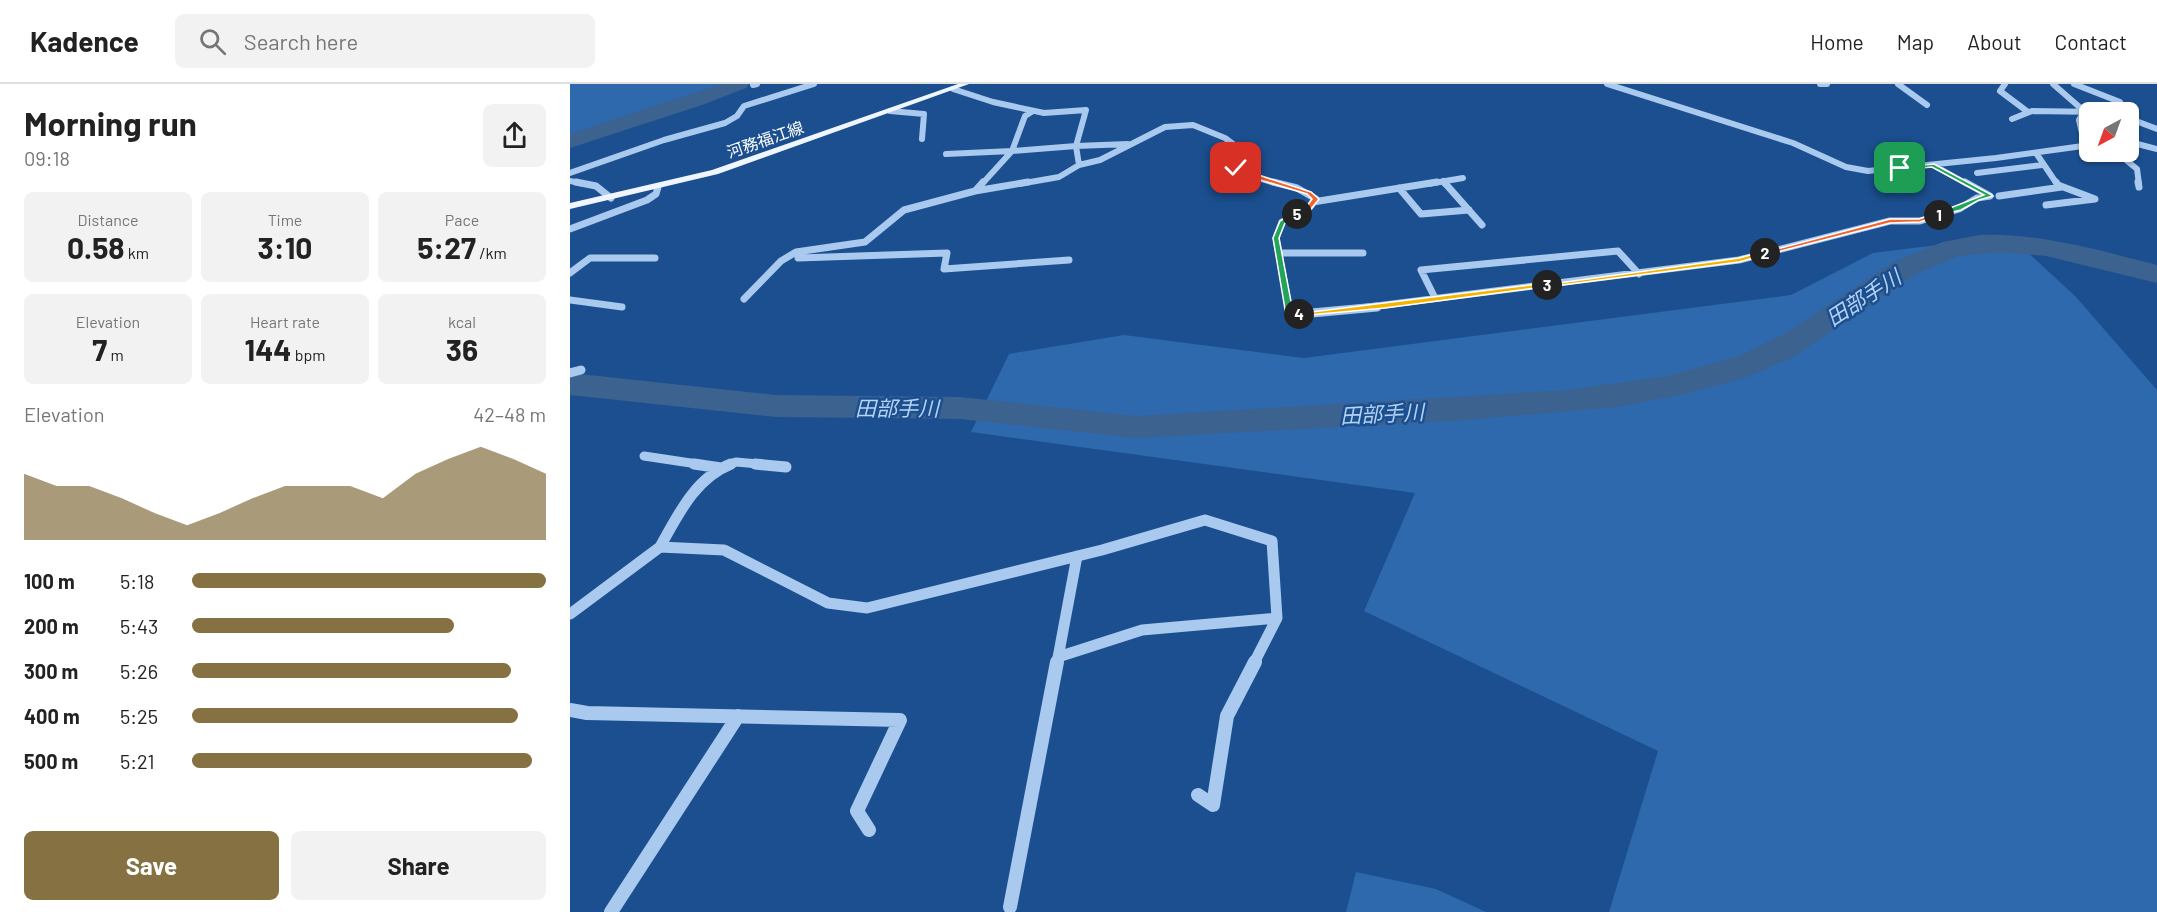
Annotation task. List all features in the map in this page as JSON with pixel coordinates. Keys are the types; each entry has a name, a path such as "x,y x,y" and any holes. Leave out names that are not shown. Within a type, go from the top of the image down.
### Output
{"main road":[{"name":"河務福江線","path":"570,206 658,187 759,157 965,84"}],"street":[{"path":"570,173 664,140 725,123 736,116 744,106 814,84"},
{"path":"1607,84 1792,143 1846,167 1868,171 2036,153 2079,146"},
{"path":"1820,84 1827,84"},
{"path":"1898,84 1927,105"},
{"path":"2005,84 2000,91 2028,112"},
{"path":"2053,84 2079,107"},
{"path":"2074,84 2120,102"},
{"path":"952,88 1044,113 1086,110 1076,146 1079,165"},
{"path":"890,111 924,114 922,139"},
{"path":"975,191 1012,151 1025,116 1033,111"},
{"path":"2012,118 2028,112 2079,111"},
{"path":"2139,122 2157,129"},
{"path":"744,299 785,259 796,252 865,242 904,210 975,191 1059,177 1079,165 1100,160 1165,128 1192,125 1225,138 1233,144 1228,155 1236,168 1259,178 1309,193 1316,199 1309,208 1282,222 1276,238 1290,315 1385,306 1739,260 1890,221 1920,220 1959,209 1977,198 1990,196 1932,165"},
{"path":"2139,142 2157,143"},
{"path":"946,154 1132,144"},
{"path":"2139,144 2157,148"},
{"path":"2036,153 2042,165 2062,187 2094,199 2046,205"},
{"path":"2128,162 2137,169 2139,187"},
{"path":"1977,173 2042,165"},
{"path":"1313,202 1326,202 1463,178"},
{"path":"570,181 596,186 611,198"},
{"path":"1443,181 1482,225"},
{"path":"570,229 646,200 656,194 658,187"},
{"path":"2000,195 2062,187"},
{"path":"1399,188 1421,214 1469,210"},
{"path":"1435,298 1421,270 1618,251 1639,274"},
{"path":"1279,253 1363,253"},
{"path":"785,259 947,254 944,269 1069,260"},
{"path":"570,273 590,258 655,258"},
{"path":"570,300 622,307"},
{"path":"570,373 581,370"},
{"path":"644,456 721,468"},
{"path":"570,614 660,547 688,496 721,468 736,462 786,467"},
{"path":"660,547 724,550 828,603 867,608 1077,556 1205,520 1272,541 1277,618 1227,716 1214,805 1198,795"},
{"path":"1011,907 1077,556"},
{"path":"1058,657 1142,630 1277,618"},
{"path":"570,710 900,720 857,811 869,830"},
{"path":"611,912 738,716"}],"shaded area":[{"path":"570,84 729,84 570,136"},
{"path":"2010,236 2076,297 2157,390 2157,912 1609,912 1658,751 1364,611 1415,493 971,432 1009,354 1124,335 1304,358 1791,295 1873,253"},
{"path":"1356,872 1436,889 1486,912 1346,912"}],"waterway":[{"name":"田部手川","path":"570,141 695,101 739,84"},
{"name":"田部手川","path":"570,384 776,406 960,408 1136,427 1466,409 1618,396 1718,375 1783,349 1883,281 1928,256 1953,248 2001,243 2023,245 2069,252 2157,274"}],"route":[{"path":"1236,168 1259,178 1309,193 1316,199 1309,208 1282,222 1276,238 1290,315 1385,306 1739,260 1890,221 1920,220 1959,209 1977,198 1990,196 1932,165 1900,168"}]}
